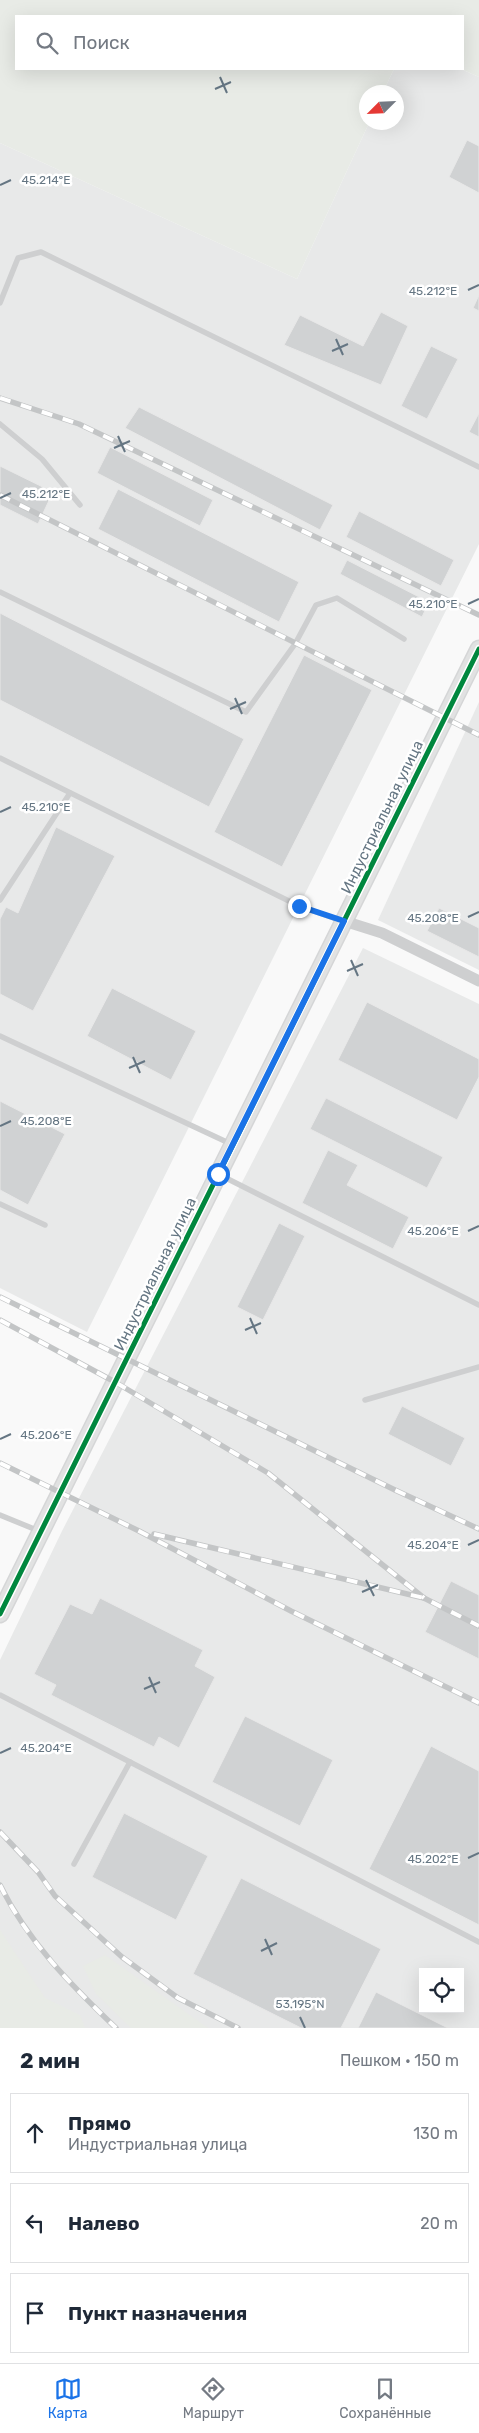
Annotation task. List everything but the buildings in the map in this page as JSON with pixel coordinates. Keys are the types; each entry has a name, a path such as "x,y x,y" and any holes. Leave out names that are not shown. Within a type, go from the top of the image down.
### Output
{"street":[{"name":"Индустриальная улица","path":"0,1614 479,649"},
{"path":"344,921 382,933 479,981"}],"lane":[{"path":"0,303 18,258 41,252 479,467"},
{"path":"0,424 42,459 80,505"},
{"path":"0,592 246,712 295,644 316,605 337,598 404,639"},
{"path":"0,758 299,906 344,921"},
{"path":"0,900 70,793"},
{"path":"0,1036 233,1145"},
{"path":"218,1174 479,1305"},
{"path":"0,1204 45,1225"},
{"path":"365,1400 479,1367"},
{"path":"0,1515 41,1532"},
{"path":"0,1695 479,1942"},
{"path":"74,1864 130,1762"}],"shaded area":[{"path":"0,0 479,0 479,77 463,70 464,15 15,15 15,70 394,70 386,85 359,85 359,130 366,130 297,279 0,143"},
{"path":"394,70 463,70 479,77 479,544 87,1332 0,1288 0,143 297,279 366,130 404,130 404,85 386,85"},
{"path":"479,702 479,970 378,920"},
{"path":"363,948 479,1004 479,2028 0,2028 0,1660 62,1531"},
{"path":"0,1930 45,1998 80,2015 85,2028 0,2028"},
{"path":"105,1955 208,2028 131,2028 96,1994 83,1966"}],"railway":[{"path":"0,398 79,424 479,615"},
{"path":"0,495 479,735"},
{"path":"0,1297 395,1490 479,1529"},
{"path":"0,1320 115,1382 268,1473 424,1598"},
{"path":"0,1463 139,1531 291,1611 479,1703"},
{"path":"154,1534 424,1598 479,1626"},
{"path":"0,1832 38,1872 55,1896 122,1957 178,1998 238,2028"},
{"path":"0,1885 11,1906 37,1944 67,1979 116,2028"}],"cycle path":[{"path":"0,1614 479,649"}],"route":[{"path":"218,1174 344,921 299,906"}]}
